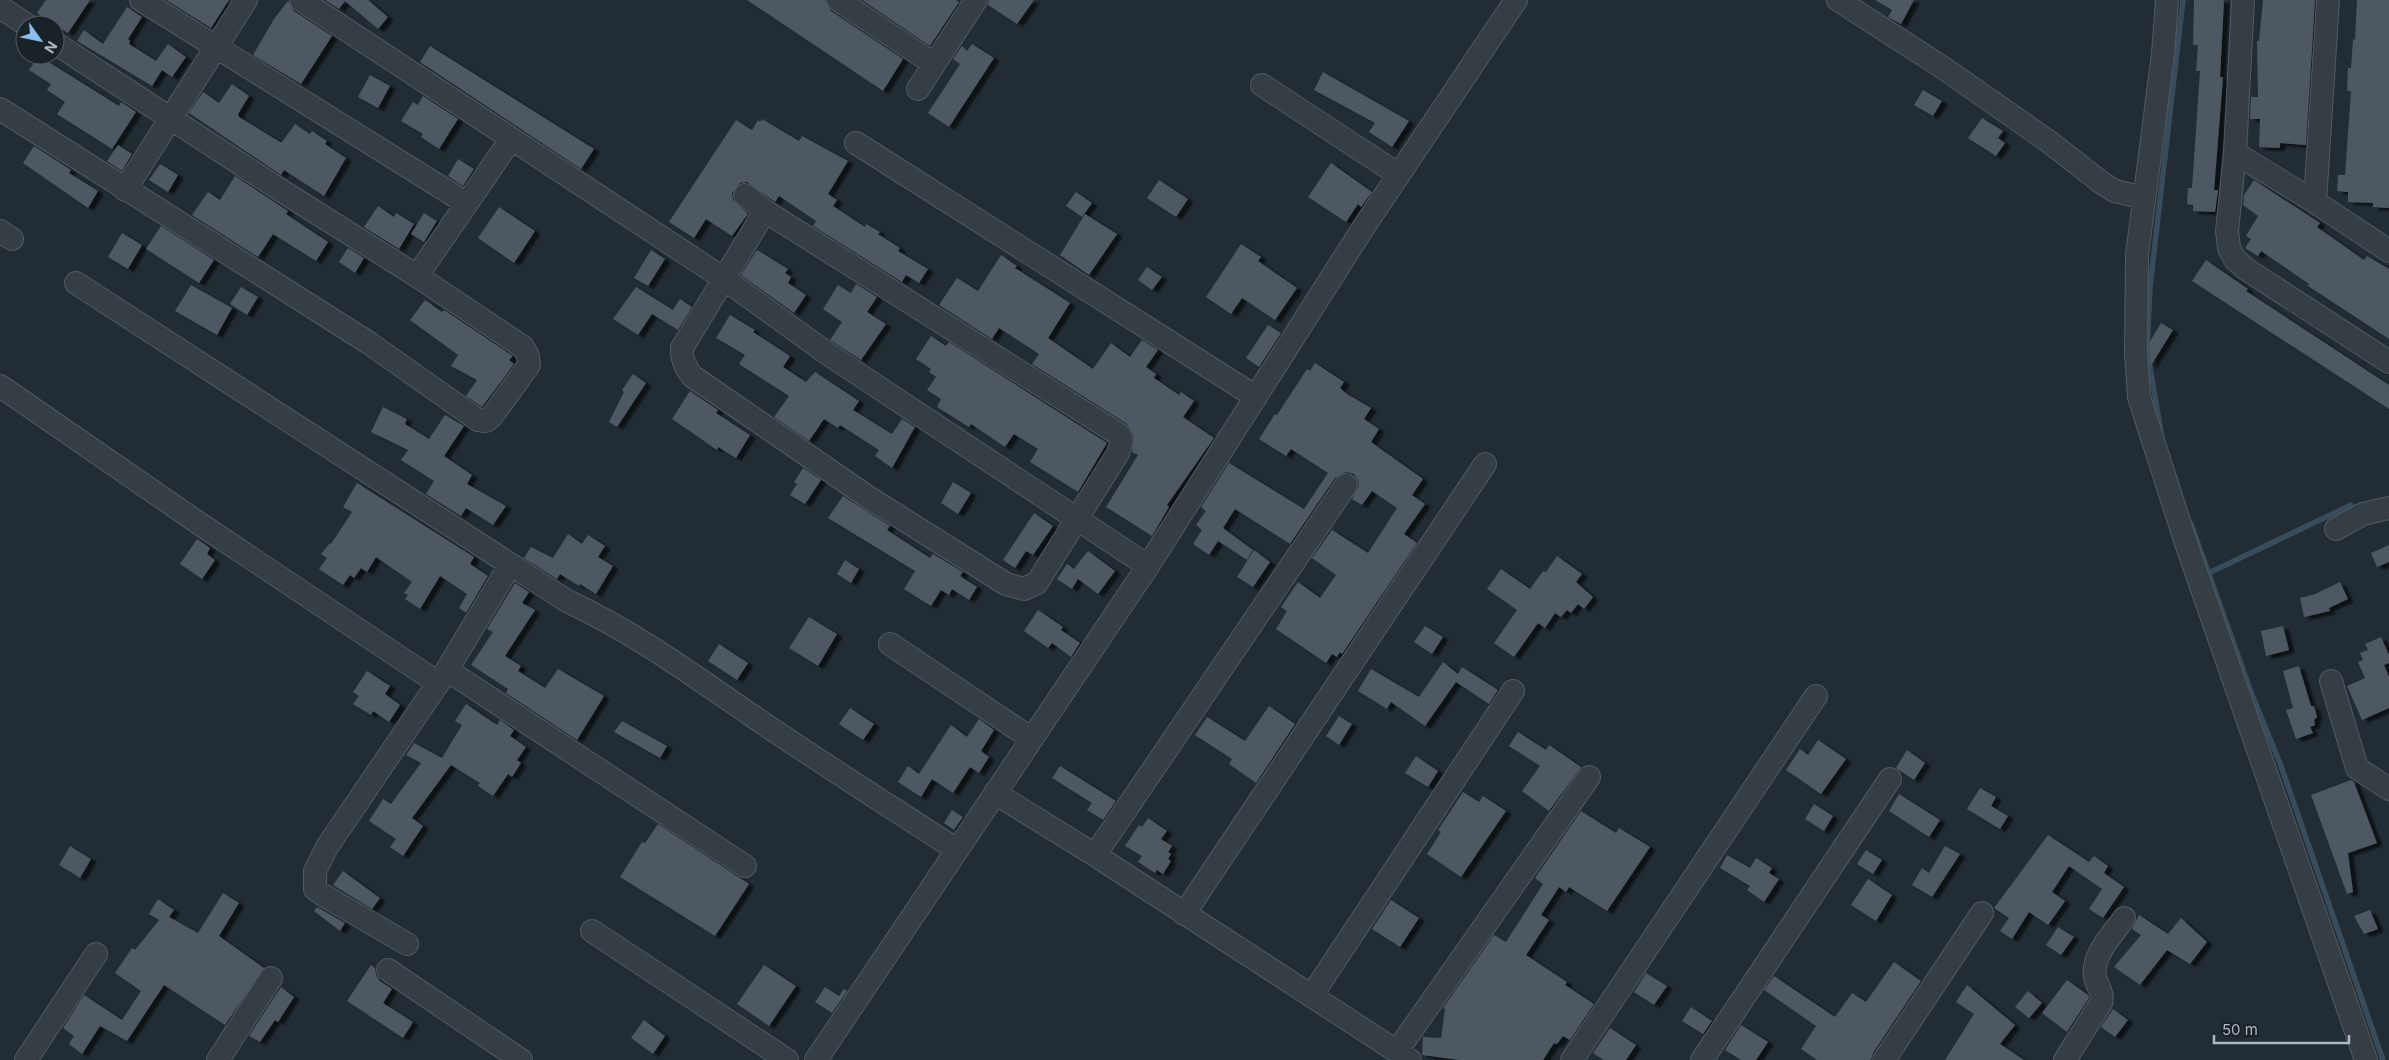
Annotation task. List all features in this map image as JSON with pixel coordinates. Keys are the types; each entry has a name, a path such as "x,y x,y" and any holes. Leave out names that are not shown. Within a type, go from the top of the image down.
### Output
{"street":[{"path":"141,0 215,48 466,203"},
{"path":"125,190 246,0"},
{"path":"301,0 723,278 828,354 1148,566"},
{"path":"838,0 934,64"},
{"path":"918,89 976,0"},
{"path":"816,1060 1148,566 1399,175 1516,0"},
{"path":"1838,0 1942,67 2048,141 2102,183 2115,191 2144,198"},
{"path":"2167,0 2163,54 2137,254 2135,306 2139,398 2186,543 2366,1060"},
{"path":"2243,0 2235,153 2227,231 2228,248 2235,259 2246,269 2389,362"},
{"path":"2315,202 2328,0"},
{"path":"0,7 15,17"},
{"path":"0,109 369,343 478,420 486,421 508,396 529,365 526,351 508,336 65,50"},
{"path":"1262,85 1399,175"},
{"path":"417,276 511,139"},
{"path":"856,143 1256,397"},
{"path":"2235,153 2315,202 2389,251"},
{"path":"745,194 765,211 1120,435 1122,440 1118,453 1037,584 1024,589 1006,584 868,497 699,380 688,370 681,355 682,348 765,211"},
{"path":"76,284 568,602 641,640 957,850"},
{"path":"0,386 200,524 744,866"},
{"path":"1184,914 1485,464"},
{"path":"1095,855 1346,485"},
{"path":"2336,529 2363,514 2389,508"},
{"path":"407,944 322,896 315,889 315,871 327,847 443,677 510,565"},
{"path":"890,644 1032,739"},
{"path":"2331,681 2357,768 2362,774 2389,789"},
{"path":"1312,995 1513,691"},
{"path":"1572,1060 1816,696"},
{"path":"995,793 1095,855 1403,1056 1588,777"},
{"path":"1702,1060 1890,779"},
{"path":"1884,1060 1982,914"},
{"path":"2065,1060 2101,1003 2102,998 2095,974 2097,960 2124,918"},
{"path":"592,931 787,1060"},
{"path":"26,1060 96,954"},
{"path":"388,970 521,1060"},
{"path":"218,1060 271,978"}],"building":[{"path":"46,0 90,0 68,33 65,31 65,15 40,15 37,13"},
{"path":"166,0 229,0 211,28"},
{"path":"325,0 368,0 388,17 378,29 345,1 339,9"},
{"path":"747,0 825,0 831,11 903,59 883,91"},
{"path":"862,0 956,0 959,2 930,46"},
{"path":"989,0 1034,0 1017,24 988,5"},
{"path":"1875,0 1914,0 1901,24 1888,17 1892,10"},
{"path":"2194,0 2224,0 2220,77 2223,77 2214,190 2218,190 2215,212 2193,211 2193,205 2187,204 2188,188 2192,188 2200,71 2196,71 2198,45 2193,45"},
{"path":"2263,0 2315,0 2306,145 2280,143 2280,148 2259,147 2260,119 2250,119 2251,97 2258,97 2257,41 2259,41"},
{"path":"2357,0 2389,0 2389,208 2373,207 2373,203 2348,202 2348,192 2337,191 2338,175 2345,175 2351,91 2347,91 2348,68 2351,68 2353,39 2355,40"},
{"path":"288,1 294,11 332,36 301,84 253,55 274,19"},
{"path":"127,7 142,17 128,39 130,41 129,44 156,61 168,44 186,57 172,77 162,70 152,86 77,41 84,30 103,44"},
{"path":"972,44 994,58 949,127 928,113 960,64 953,59 962,46 967,51"},
{"path":"430,46 594,149 581,169 420,62"},
{"path":"33,65 53,65 119,106 121,102 136,112 112,149 57,114 65,102 47,90 51,84 29,70"},
{"path":"1323,72 1409,121 1392,147 1369,132 1375,123 1314,90"},
{"path":"370,75 390,86 378,108 358,97"},
{"path":"232,84 249,96 238,114 239,117 280,142 282,142 295,124 310,134 312,131 327,141 325,144 346,158 324,196 284,170 281,175 189,113 203,92 219,103"},
{"path":"1923,90 1942,101 1933,116 1914,105"},
{"path":"423,96 458,119 439,149 421,137 423,134 401,121 413,102 418,105"},
{"path":"1982,118 2003,131 1998,138 2005,143 1996,156 1968,138"},
{"path":"762,119 799,141 802,136 848,161 828,194 837,200 833,206 865,227 866,224 880,232 878,234 900,248 898,251 928,269 919,283 906,275 902,282 813,226 816,221 779,196 775,202 747,182 740,183 732,193 733,200 748,214 732,236 706,219 694,238 669,222 736,120 752,130 758,120 760,122"},
{"path":"118,145 132,154 122,171 107,161"},
{"path":"34,146 71,170 69,173 98,191 88,208 23,163"},
{"path":"458,159 474,169 463,186 448,176"},
{"path":"1331,163 1372,192 1361,207 1358,204 1346,222 1308,197"},
{"path":"160,164 178,175 168,192 149,180"},
{"path":"235,176 288,211 286,214 328,242 316,261 273,234 258,257 192,215 208,192 220,200"},
{"path":"1159,180 1188,199 1176,217 1147,198"},
{"path":"2254,180 2320,223 2317,227 2364,260 2367,256 2389,269 2389,339 2308,286 2309,284 2261,251 2258,256 2245,248 2251,239 2246,236 2258,216 2243,205 2244,195"},
{"path":"1076,192 1092,203 1082,217 1066,206"},
{"path":"378,206 394,217 396,213 414,224 399,249 364,227"},
{"path":"499,207 535,231 514,263 478,238"},
{"path":"424,213 437,221 424,242 411,234"},
{"path":"1085,214 1117,234 1089,275 1060,255"},
{"path":"161,226 214,260 199,283 146,249"},
{"path":"122,233 142,245 128,269 108,257"},
{"path":"1241,244 1261,257 1258,261 1297,288 1275,320 1242,298 1231,314 1206,297"},
{"path":"348,248 364,258 355,273 339,262"},
{"path":"651,250 665,259 648,286 634,278"},
{"path":"757,250 788,269 785,273 791,277 788,283 806,295 794,313 741,275"},
{"path":"1001,255 1017,266 1015,268 1070,303 1048,338 1093,369 1111,343 1130,357 1142,340 1158,350 1146,367 1156,374 1154,378 1179,395 1181,392 1194,401 1183,417 1214,438 1167,505 1169,507 1152,536 1106,507 1138,455 1132,452 1134,436 1127,424 1032,364 1039,354 999,328 992,339 939,305 957,278 978,291"},
{"path":"2206,260 2248,289 2246,291 2389,385 2389,409 2192,281"},
{"path":"1147,267 1162,277 1152,290 1138,280"},
{"path":"856,284 877,297 867,312 886,324 861,360 830,340 842,322 823,309 838,285 851,293"},
{"path":"191,285 232,308 217,335 175,311"},
{"path":"241,287 258,297 247,315 230,304"},
{"path":"636,287 673,310 680,299 692,307 678,330 652,314 638,335 613,319"},
{"path":"425,300 442,312 444,310 513,356 509,360 514,364 482,407 466,396 477,380 451,366 458,355 410,320"},
{"path":"730,315 755,330 753,332 790,356 783,367 806,382 815,372 859,401 853,410 892,434 902,419 915,427 892,468 875,456 879,450 840,425 838,428 824,419 809,441 774,417 789,396 739,364 745,355 716,338"},
{"path":"2161,323 2173,330 2150,367 2149,343"},
{"path":"1268,325 1281,333 1259,367 1246,358"},
{"path":"931,336 946,346 949,342 1107,443 1078,492 1030,462 1038,449 1014,434 1005,447 971,424 969,427 937,407 941,399 927,390 936,377 929,372 931,369 916,359"},
{"path":"1315,363 1344,382 1340,388 1347,394 1371,408 1364,419 1379,429 1371,442 1423,479 1412,495 1425,504 1404,534 1417,543 1342,654 1340,652 1337,657 1332,654 1326,663 1276,629 1287,611 1281,607 1298,582 1320,598 1336,575 1312,558 1332,530 1368,553 1397,508 1372,491 1362,505 1352,499 1359,486 1358,480 1354,474 1346,472 1335,478 1290,544 1235,509 1223,528 1253,550 1247,560 1218,541 1209,555 1193,544 1202,530 1196,525 1206,511 1201,507 1229,463 1304,509 1328,473 1291,449 1286,456 1259,439 1307,369 1310,371"},
{"path":"633,374 646,383 617,427 609,422 624,392 622,390"},
{"path":"690,391 718,410 716,413 750,435 736,458 718,447 717,450 672,419"},
{"path":"383,407 407,419 405,424 429,439 445,415 464,426 444,456 472,475 467,484 506,506 493,525 466,508 461,516 426,494 434,481 401,460 408,450 371,432"},
{"path":"803,468 821,480 805,504 790,495 797,484 794,482"},
{"path":"953,482 971,493 958,514 941,503"},
{"path":"357,483 474,557 470,564 488,576 466,613 459,608 467,594 440,576 420,609 405,599 408,595 404,593 412,582 376,557 367,572 361,568 354,578 350,575 343,585 319,569 327,558 321,554 331,544 352,512 343,507"},
{"path":"843,496 890,526 887,530 930,558 933,554 963,572 960,576 977,587 969,600 952,589 949,595 941,590 931,606 904,589 915,571 828,518"},
{"path":"1034,513 1053,526 1033,555 1026,551 1015,568 1003,560"},
{"path":"568,534 582,544 588,535 605,546 598,557 613,566 596,594 560,574 557,579 524,558 531,547 553,558"},
{"path":"197,539 210,548 207,554 215,560 202,579 180,564"},
{"path":"2389,545 2389,562 2377,567 2371,553"},
{"path":"1254,550 1270,562 1253,587 1237,577"},
{"path":"1088,551 1115,571 1098,594 1078,579 1072,589 1057,579 1067,564 1074,569"},
{"path":"1557,556 1582,574 1576,582 1593,597 1584,609 1578,604 1571,613 1567,610 1561,617 1555,613 1545,628 1538,623 1514,657 1494,643 1517,610 1487,589 1501,569 1530,589 1543,571 1546,572"},
{"path":"845,560 859,569 851,583 837,574"},
{"path":"2340,582 2348,599 2329,608 2330,611 2304,617 2300,598 2315,594"},
{"path":"515,583 529,592 522,603 535,610 505,656 521,666 518,671 545,688 558,669 604,696 577,740 506,693 508,689 471,665 493,632 487,629"},
{"path":"1038,610 1063,627 1061,630 1080,643 1071,657 1052,643 1048,648 1024,631"},
{"path":"809,617 837,634 818,666 789,648"},
{"path":"1425,626 1443,637 1432,654 1414,642"},
{"path":"2283,626 2289,650 2266,656 2261,631"},
{"path":"2381,637 2389,655 2389,663 2384,665 2389,677 2389,708 2362,720 2347,686 2365,678 2358,662 2363,660 2360,653 2368,650 2365,644"},
{"path":"719,644 748,663 737,680 708,661"},
{"path":"1443,662 1458,674 1462,667 1498,690 1489,704 1456,682 1425,726 1391,702 1387,709 1358,691 1371,669 1419,697"},
{"path":"2299,666 2311,706 2314,706 2317,717 2314,720 2315,725 2310,727 2313,733 2296,739 2286,710 2293,708 2283,671"},
{"path":"367,671 390,686 385,694 400,705 389,722 373,711 371,715 353,704 359,696 353,692"},
{"path":"466,704 497,725 500,720 514,730 510,736 526,747 517,760 521,763 512,777 508,774 493,796 478,786 480,783 451,765 412,818 423,826 403,856 390,847 396,839 369,821 383,799 391,804 421,763 406,755 414,743 442,758 462,725 455,721"},
{"path":"1269,706 1295,724 1256,783 1229,764 1232,759 1195,735 1207,717 1245,741"},
{"path":"850,708 874,724 863,740 839,724"},
{"path":"1339,716 1352,724 1339,745 1326,736"},
{"path":"979,719 994,730 981,751 989,757 979,773 970,767 953,793 932,779 921,797 898,782 908,766 919,774 951,725 967,737"},
{"path":"622,721 667,746 660,758 614,732"},
{"path":"1518,732 1546,750 1549,745 1581,767 1549,811 1522,791 1540,766 1509,746"},
{"path":"1818,740 1846,759 1821,794 1786,770 1800,749 1808,755"},
{"path":"1907,750 1925,763 1914,780 1896,768"},
{"path":"1416,756 1438,771 1428,787 1405,773"},
{"path":"1060,766 1116,801 1103,820 1087,810 1092,803 1052,778"},
{"path":"2351,780 2354,782 2377,843 2348,853 2353,892 2347,894 2311,795"},
{"path":"1980,788 1996,797 1991,806 2008,816 2000,829 1967,809"},
{"path":"1463,792 1479,802 1483,796 1506,811 1461,877 1427,854 1441,832 1438,830"},
{"path":"1899,794 1940,820 1929,837 1889,811"},
{"path":"1814,804 1833,816 1824,831 1805,819"},
{"path":"952,810 963,817 954,830 944,823"},
{"path":"1581,811 1616,833 1619,828 1650,847 1607,911 1569,887 1566,892 1559,887 1541,915 1549,920 1526,955 1567,982 1565,985 1594,1004 1570,1040 1563,1036 1557,1044 1554,1043 1543,1060 1460,1060 1422,1055 1423,1037 1441,1038 1445,1009 1443,1008 1494,935 1506,942 1543,884 1535,878"},
{"path":"1148,818 1167,831 1161,839 1172,846 1168,852 1171,854 1168,859 1171,861 1163,874 1157,870 1155,873 1138,862 1142,856 1125,846 1139,825 1142,827"},
{"path":"658,824 749,884 715,936 620,877 642,842 645,843"},
{"path":"2048,835 2089,862 2094,856 2108,866 2104,873 2124,887 2103,918 2089,909 2102,889 2069,866 2052,892 2065,901 2048,925 2029,912 2012,939 2000,931 2009,918 1994,908"},
{"path":"70,846 91,859 80,878 59,865"},
{"path":"1945,846 1960,854 1932,897 1912,885 1922,868 1929,873"},
{"path":"1866,850 1882,860 1873,874 1857,864"},
{"path":"1727,855 1750,868 1756,858 1772,868 1769,873 1779,879 1764,902 1747,890 1750,886 1720,868"},
{"path":"343,871 380,898 372,909 333,885"},
{"path":"1868,879 1892,895 1876,921 1851,905"},
{"path":"223,893 239,903 219,936 264,968 225,1025 164,985 127,1041 100,1026 82,1054 69,1044 74,1036 63,1028 84,995 122,1020 141,991 115,973 132,948 135,950 159,920 149,914 158,899 174,910 169,917 198,933"},
{"path":"1391,900 1419,918 1400,947 1372,929"},
{"path":"317,907 345,923 340,931 314,911"},
{"path":"2370,910 2378,929 2364,934 2354,916"},
{"path":"2139,915 2168,934 2181,918 2207,942 2190,964 2167,950 2140,985 2114,967 2141,935 2132,929"},
{"path":"2058,927 2074,937 2061,955 2046,945"},
{"path":"1894,962 1921,981 1873,1053 1871,1060 1817,1060 1801,1049 1816,1026 1764,990 1774,976 1835,1017 1852,993 1866,1002"},
{"path":"371,965 375,968 376,975 380,981 392,989 383,1003 413,1022 403,1038 347,1001"},
{"path":"764,965 796,986 769,1026 737,1004"},
{"path":"1646,973 1667,986 1654,1005 1634,992"},
{"path":"2067,980 2088,995 2089,998 2067,1032 2042,1013"},
{"path":"1967,985 2015,1025 2000,1044 2024,1060 1945,1060 1974,1014 1956,1002"},
{"path":"281,987 294,997 278,1022 275,1020 260,1042 249,1036"},
{"path":"825,987 839,996 844,989 847,991 832,1013 815,1002"},
{"path":"2028,991 2042,1003 2029,1018 2015,1007"},
{"path":"1691,1007 1712,1021 1703,1034 1682,1021"},
{"path":"2113,1009 2128,1020 2115,1037 2101,1027"},
{"path":"644,1020 665,1036 653,1054 631,1038"},
{"path":"1741,1025 1768,1042 1756,1060 1741,1060 1725,1050"},
{"path":"1610,1028 1636,1045 1626,1060 1604,1060 1593,1053"}],"waterway":[{"path":"2161,432 2147,350 2150,287 2183,0"},
{"path":"2209,573 2351,505"},
{"path":"2191,524 2251,692 2281,766 2383,1060"}]}
